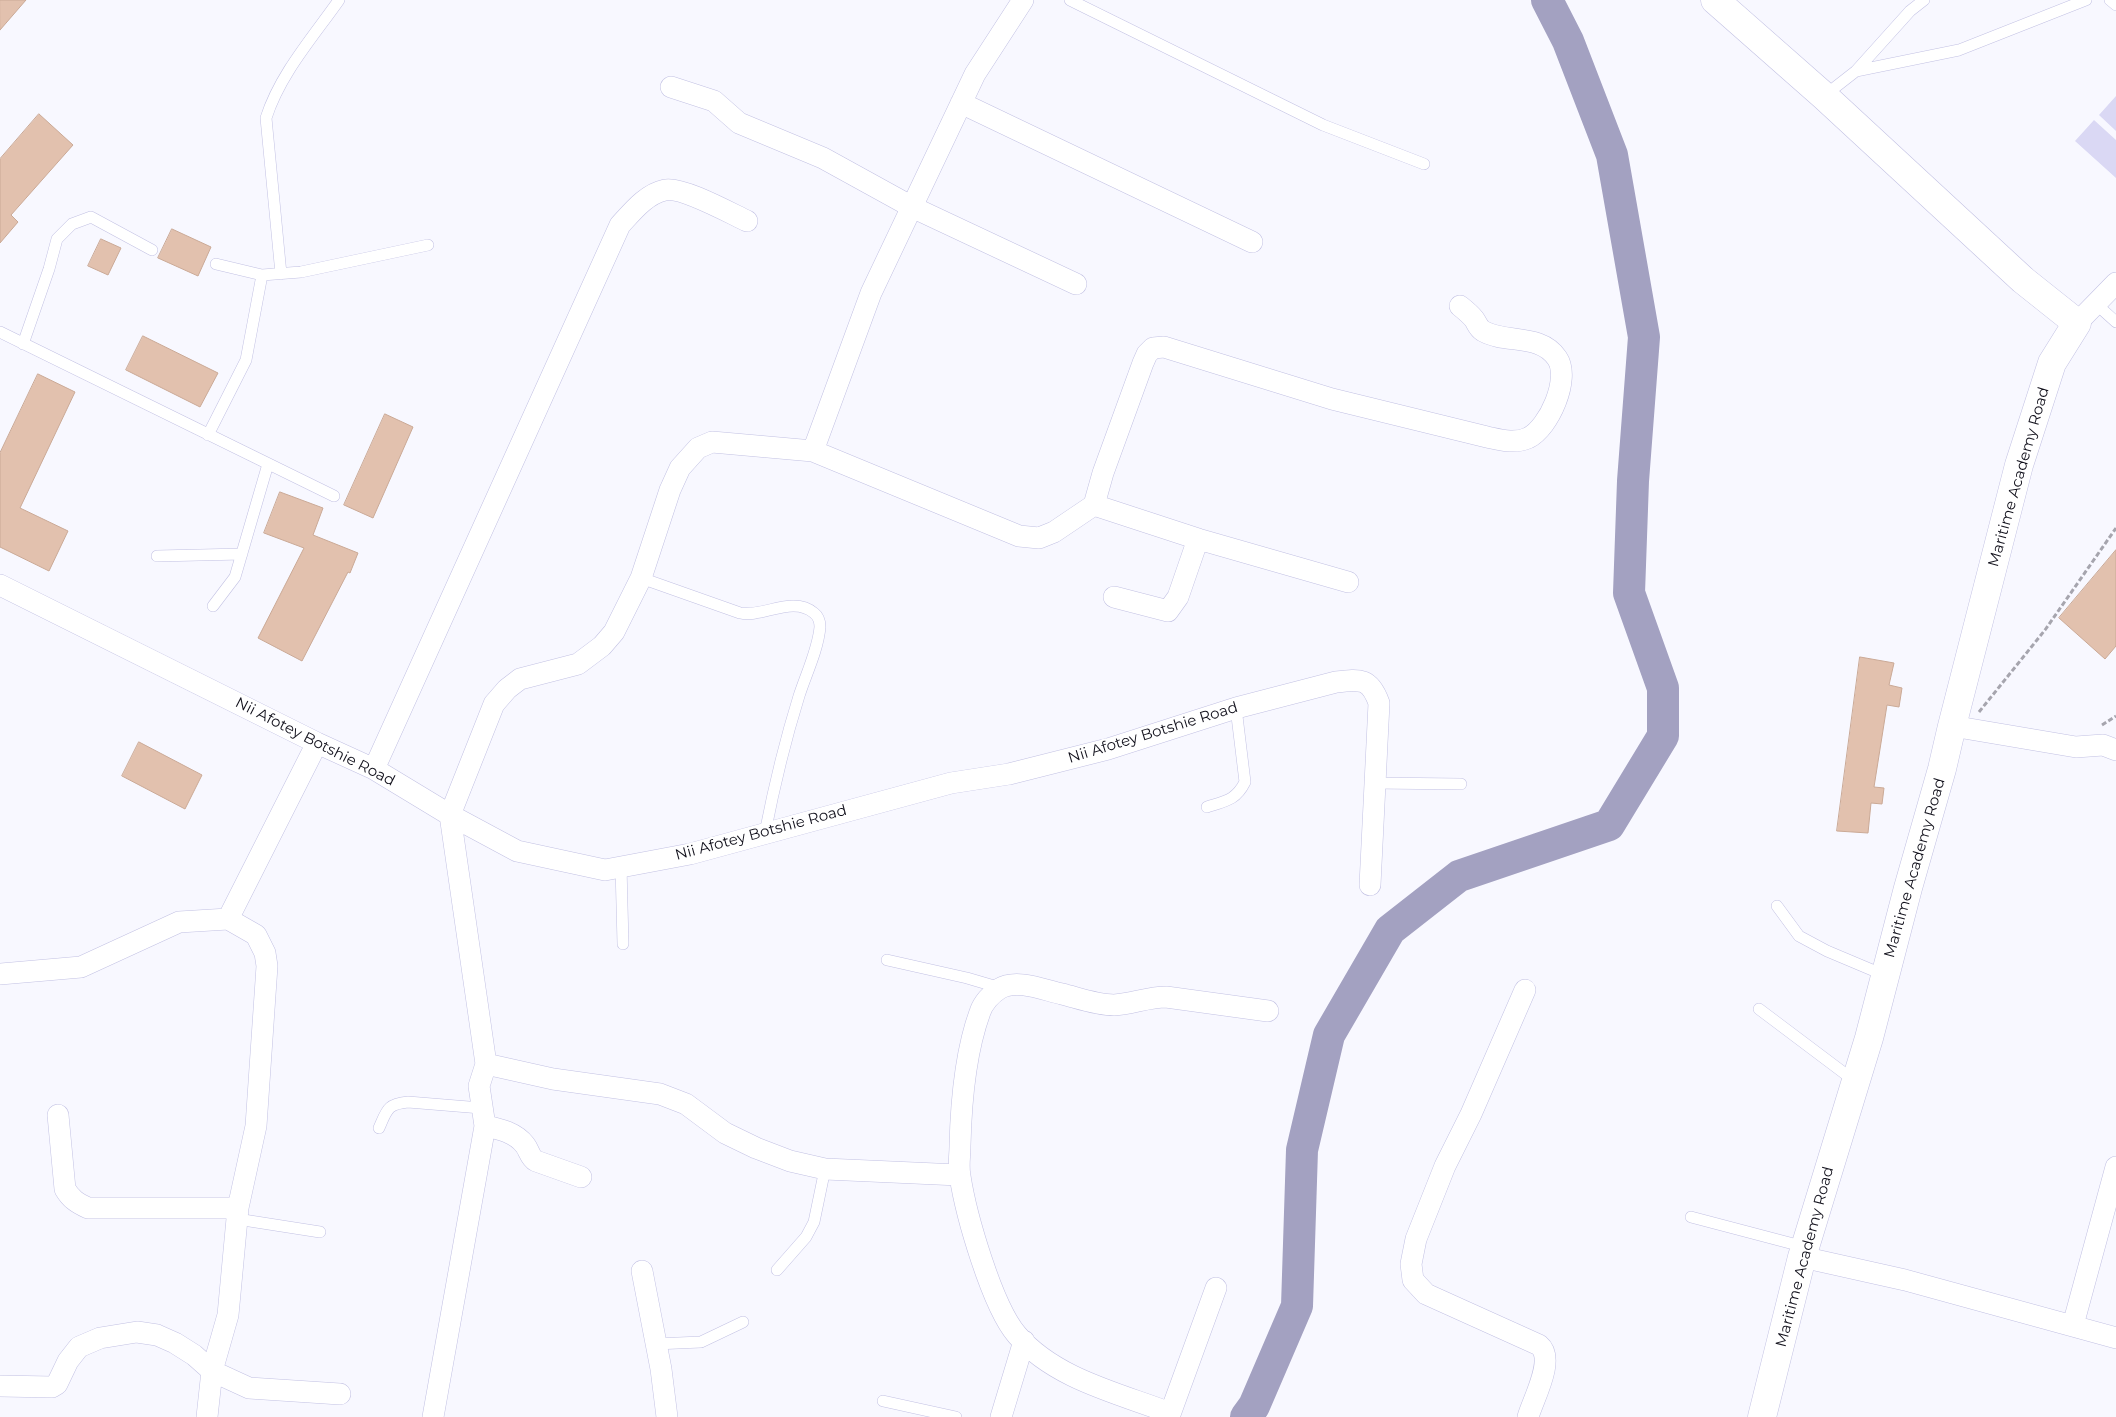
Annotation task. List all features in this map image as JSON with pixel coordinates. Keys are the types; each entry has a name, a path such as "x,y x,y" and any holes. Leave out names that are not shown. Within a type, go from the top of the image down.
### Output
{"street":[{"path":"813,451 871,293 975,74 1023,0"},
{"path":"1715,0 1824,96 2023,280 2077,323 2116,282"},
{"path":"671,87 714,102 739,122 823,158 912,207 1076,284"},
{"path":"961,103 1252,242"},
{"path":"374,769 620,225 640,203 665,190 678,190 747,221"},
{"path":"433,1417 483,1117 479,1086 486,1064 450,815 494,704 507,689 520,679 578,664 602,646 614,632 641,578 670,490 680,468 698,448 712,442 731,442 813,451 1019,536 1039,538 1094,505 1103,472 1143,363 1147,354 1153,348 1164,347 1332,399 1487,438 1508,442 1529,437 1538,431 1548,420 1554,405 1561,372 1558,359 1547,348 1526,340 1483,331 1460,306"},
{"name":"Maritime Academy Road","path":"1762,1417 1804,1252 1856,1082 1942,769 1959,727 2019,465 2052,363 2077,323"},
{"path":"1094,505 1198,539 1348,582"},
{"path":"1114,597 1168,611 1178,597 1198,539"},
{"name":"Nii Afotey Botshie Road","path":"0,585 374,769 450,815 517,851 605,870 690,854 951,783 1009,774 1108,749 1236,708 1336,682 1352,680 1367,683 1374,688 1379,703 1370,885"},
{"path":"1959,727 2076,747 2103,746 2116,750"},
{"path":"228,919 316,742"},
{"path":"0,974 81,967 178,922 228,919 256,935 265,953 267,966 256,1126 238,1214 228,1315 212,1371 207,1417"},
{"path":"1216,1288 1170,1415 1064,1372 1048,1362 1024,1341 1004,1317 997,1300 970,1220 959,1175 960,1132 970,1049 980,1010 988,999 1001,988 1018,984 1111,1005 1127,1004 1166,996 1268,1011"},
{"path":"1525,990 1482,1090 1445,1166 1416,1239 1412,1264 1413,1280 1426,1294 1539,1345 1544,1350 1546,1359 1544,1370 1528,1417"},
{"path":"486,1064 553,1079 660,1094 686,1104 725,1133 756,1148 790,1161 825,1169 959,1175"},
{"path":"58,1115 65,1189 76,1202 88,1208 238,1214"},
{"path":"483,1117 512,1134 525,1145 532,1160 581,1177"},
{"path":"2073,1325 2116,1167"},
{"path":"1804,1252 2116,1338"},
{"path":"642,1270 667,1417"},
{"path":"0,1386 52,1387 57,1384 68,1361 79,1347 100,1338 137,1332 157,1335 176,1343 194,1355 212,1371 248,1388 340,1394"},
{"path":"1002,1417 1024,1341"}],"lane":[{"path":"281,274 266,118 280,85 339,0"},
{"path":"1070,0 1323,125 1424,164"},
{"path":"1824,96 1856,71 1910,11 1924,0"},
{"path":"1856,71 1959,50 2086,0"},
{"path":"2110,0 2116,5"},
{"path":"23,344 49,269 57,239 72,224 91,217 152,250"},
{"path":"216,264 262,275 281,274 301,272 428,244"},
{"path":"208,435 246,360 262,275"},
{"path":"2096,304 2116,322"},
{"path":"0,332 334,496"},
{"path":"213,606 235,577 268,464"},
{"path":"156,556 242,554"},
{"path":"641,578 740,613 752,613 790,606 811,611 818,618 820,628 798,697 773,790 765,833"},
{"path":"1207,807 1231,799 1240,793 1245,782 1236,708"},
{"path":"1375,783 1460,784"},
{"path":"621,866 623,944"},
{"path":"1777,906 1799,936 1827,951 1884,975"},
{"path":"887,960 967,978 1001,988"},
{"path":"1759,1009 1856,1082"},
{"path":"379,1128 386,1110 398,1103 408,1102 483,1117"},
{"path":"777,1270 806,1237 814,1222 825,1169"},
{"path":"238,1214 320,1232"},
{"path":"1691,1217 1804,1252"},
{"path":"655,1344 701,1342 742,1322"},
{"path":"883,1401 956,1417"}],"path":[{"path":"1959,727 2045,630 2116,528"}],"shaded area":[{"path":"2116,96 2116,131 2099,115"},
{"path":"2094,120 2116,140 2116,178 2075,141"}],"building":[{"path":"0,0 26,0 0,30"},
{"path":"39,114 73,145 11,215 18,222 0,243 0,159"},
{"path":"172,229 211,247 198,276 158,258"},
{"path":"101,239 121,248 108,275 88,266"},
{"path":"143,336 218,373 200,407 126,370"},
{"path":"38,374 75,392 20,508 68,531 49,571 0,547 0,453"},
{"path":"385,414 413,427 373,518 344,505"},
{"path":"280,492 323,508 313,535 358,553 350,573 348,572 302,661 258,638 304,548 264,533"},
{"path":"2116,550 2116,646 2105,659 2059,618"},
{"path":"1860,657 1894,663 1889,685 1902,688 1899,707 1887,705 1874,787 1884,788 1882,804 1871,803 1868,833 1837,831"},
{"path":"139,742 202,775 185,809 122,776"}],"waterway":[{"path":"1246,1417 1254,1406 1297,1306 1302,1150 1329,1035 1390,930 1459,876 1609,825 1663,736 1663,688 1629,593 1633,481 1644,337 1612,155 1568,41 1547,0"}]}
